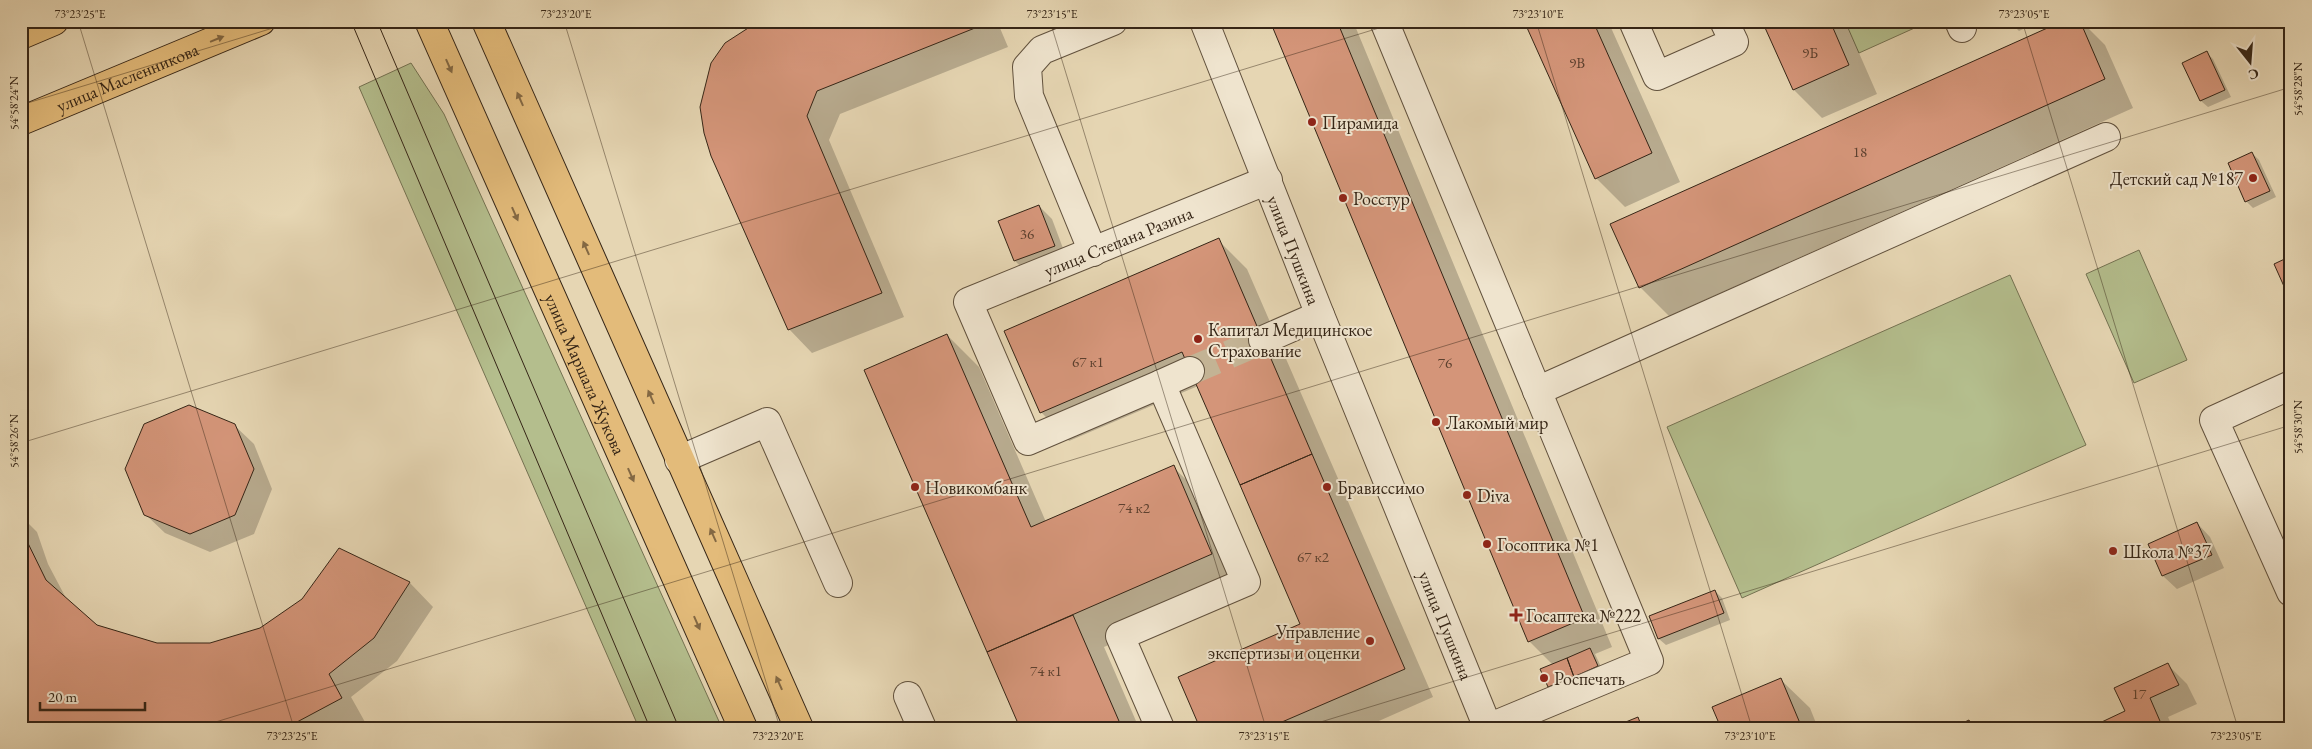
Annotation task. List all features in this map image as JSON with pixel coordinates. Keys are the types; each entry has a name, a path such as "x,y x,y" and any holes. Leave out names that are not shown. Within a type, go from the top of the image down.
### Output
{"main road":[{"path":"21,35 54,21"},
{"name":"улица Масленникова","path":"21,121 261,21"},
{"name":"улица Маршала Жукова","path":"429,21 743,728"},
{"path":"486,21 799,728"}],"street":[{"path":"1093,252 1029,96 1027,67 1042,50 1113,21"},
{"name":"улица Пушкина","path":"1204,21 1320,315 1488,728"},
{"path":"1384,21 1649,661 1488,728"},
{"path":"1632,21 1657,76 1734,42 1724,21"},
{"path":"1537,391 2106,137"},
{"name":"улица Степана Разина","path":"1161,384 1028,441 968,302 1268,180"},
{"path":"1263,340 1320,315"},
{"path":"1160,728 1120,636 1246,582 1161,384 1190,371"},
{"path":"2291,386 2214,420 2291,592"},
{"path":"679,460 767,422 838,583"},
{"path":"908,696 922,728"}],"green space":[{"path":"1845,21 1930,21 1859,53"},
{"path":"411,63 444,114 722,728 639,728 359,87"},
{"path":"2139,250 2187,360 2134,383 2086,274"},
{"path":"2010,275 2086,445 1742,598 1667,427"}],"building":[{"path":"759,21 984,21 985,24 817,91 807,116 882,293 788,330 711,156 704,133 700,107 711,63 725,43"},
{"path":"1270,21 1337,21 1585,618 1528,642"},
{"path":"1524,21 1593,21 1652,153 1595,179"},
{"path":"1762,21 1830,21 1849,65 1793,90"},
{"path":"2063,21 2080,21 2105,79 1639,288 1610,224"},
{"path":"2291,26 2291,41 2285,29"},
{"path":"2207,51 2225,90 2200,101 2182,63"},
{"path":"2252,152 2270,191 2245,202 2228,163"},
{"path":"1039,205 1055,246 1014,261 998,221"},
{"path":"1219,238 1312,454 1240,485 1182,352 1040,413 1004,331"},
{"path":"2291,256 2291,302 2274,264"},
{"path":"947,334 1031,527 1174,465 1212,554 987,652 864,370"},
{"path":"189,405 235,424 254,469 235,515 190,534 144,515 125,469 144,424"},
{"path":"1312,454 1405,669 1268,728 1200,728 1178,677 1300,624 1240,485"},
{"path":"2197,522 2212,555 2162,576 2148,544"},
{"path":"21,529 46,580 97,625 157,643 210,643 260,628 302,599 339,548 410,582 374,638 329,674 342,698 297,722 281,728 21,728"},
{"path":"1715,590 1724,613 1658,639 1649,616"},
{"path":"1073,615 1122,728 1020,728 987,652"},
{"path":"1590,648 1598,666 1574,677 1567,658"},
{"path":"1567,658 1574,677 1548,687 1540,669"},
{"path":"2168,663 2179,685 2150,698 2163,728 2089,728 2125,711 2114,688"},
{"path":"1781,678 1802,728 1721,728 1712,707"},
{"path":"1638,717 1642,728 1611,728"},
{"path":"1969,720 1973,728 1952,728"}],"tunnel":[{"path":"1190,371 1263,340"}],"tram line":[{"path":"351,21 650,728"},
{"path":"377,21 679,728"}],"place":[{"name":"Пирамида","path":"1312,122"},
{"name":"Детский сад №187","path":"2253,178"},
{"name":"Росстур","path":"1343,198"},
{"name":"Капитал Медицинское Страхование","path":"1198,339"},
{"name":"Лакомый мир","path":"1436,422"},
{"name":"Новикомбанк","path":"915,487"},
{"name":"Брависсимо","path":"1327,487"},
{"name":"Diva","path":"1467,495"},
{"name":"Госоптика №1","path":"1487,544"},
{"name":"Школа №37","path":"2113,551"},
{"name":"Госаптека №222","path":"1516,615"},
{"name":"Управление экспертизы и оценки","path":"1370,641"},
{"name":"Роспечать","path":"1544,678"}]}
